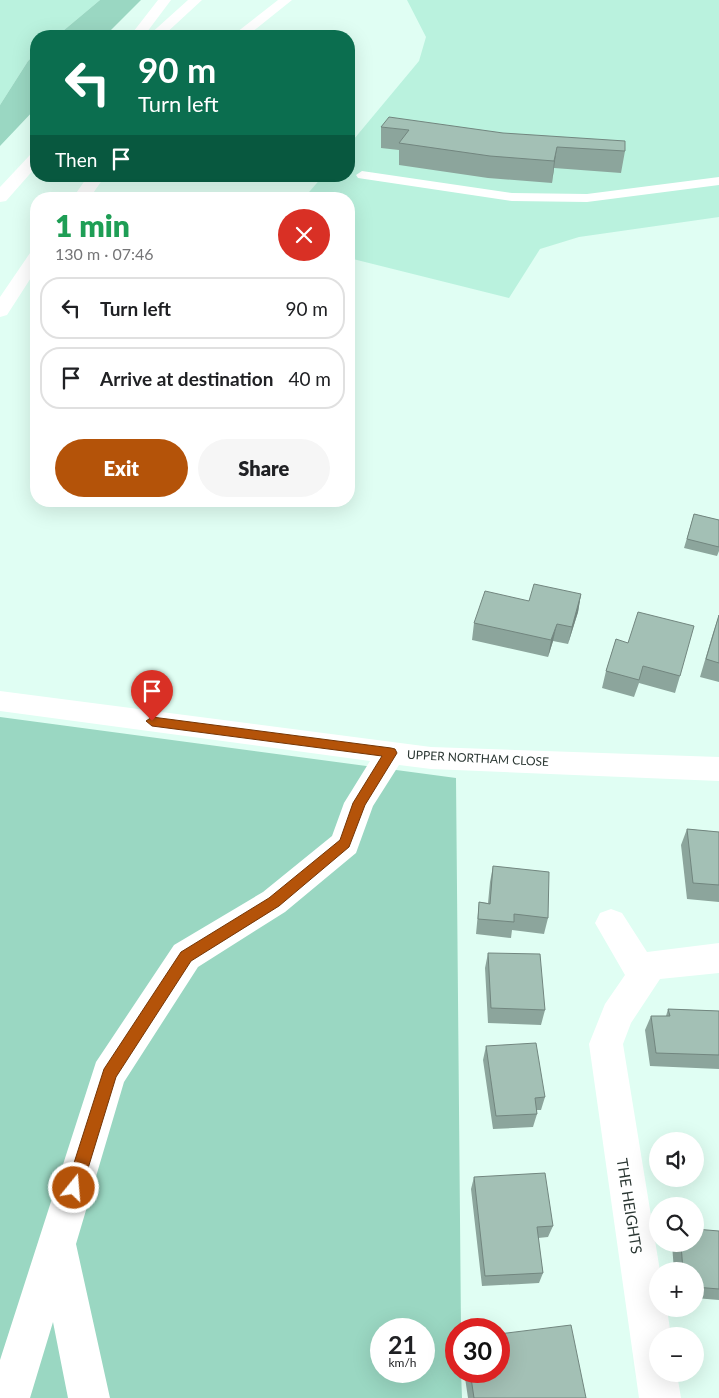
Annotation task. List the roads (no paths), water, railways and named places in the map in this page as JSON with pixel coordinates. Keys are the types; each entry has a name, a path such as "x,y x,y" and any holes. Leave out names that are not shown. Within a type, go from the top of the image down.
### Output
{"main road":[{"path":"142,30 165,0"},
{"path":"163,30 196,0"},
{"path":"247,30 286,0"},
{"path":"0,197 30,164"},
{"path":"0,311 30,266"},
{"name":"UPPER NORTHAM CLOSE","path":"0,701 431,758 719,769"},
{"path":"9,1398 109,1074 186,956 274,902 345,844 359,803 391,753"},
{"path":"611,923 643,975 650,965 719,958"},
{"name":"THE HEIGHTS","path":"643,975 617,1014 606,1044 660,1398"},
{"path":"57,1245 89,1398"}],"lane":[{"path":"362,175 512,197 578,198 719,181"}]}
